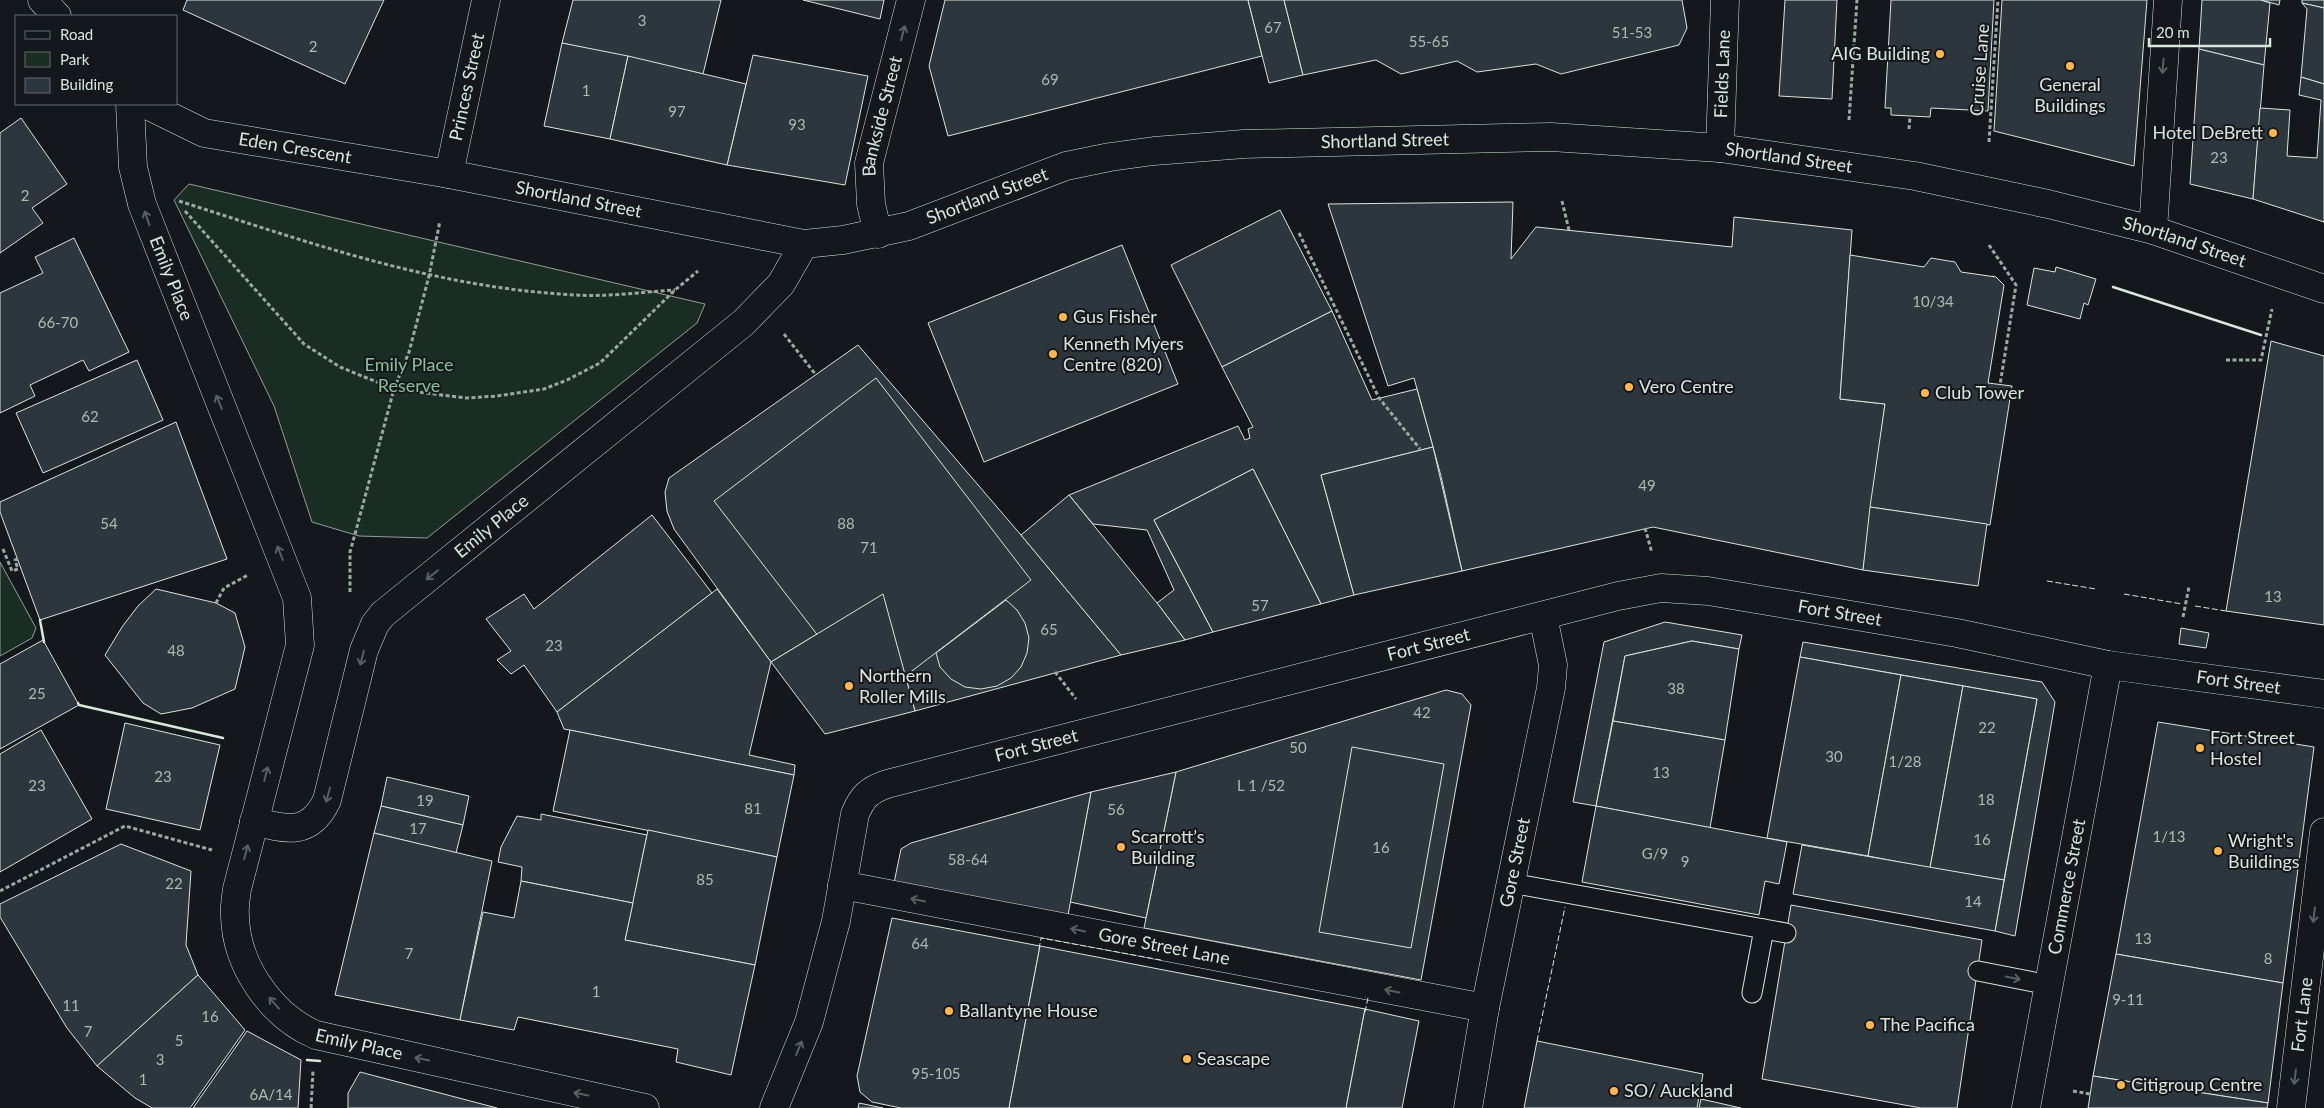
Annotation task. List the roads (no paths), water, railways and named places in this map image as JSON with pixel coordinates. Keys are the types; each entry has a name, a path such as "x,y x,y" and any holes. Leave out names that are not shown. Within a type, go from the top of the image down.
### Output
{"street":[{"path":"42,0 56,15"},
{"name":"Princes Street","path":"449,174 486,0"},
{"name":"Bankside Street","path":"878,234 870,204 869,163 911,0"},
{"name":"Fields Lane","path":"1720,148 1725,0"},
{"path":"2153,230 2168,0"},
{"name":"Emily Place","path":"130,105 133,167 142,204 297,598 300,645 237,889 234,915 237,934 249,971 275,1006 291,1021 316,1036 645,1108"},
{"name":"Eden Crescent","path":"148,105 204,133 449,174"},
{"name":"Shortland Street","path":"449,174 804,244 878,234 940,215 1066,166 1110,157 1154,151 1288,142 1551,137 1720,148 1915,176 2048,204 2153,230 2324,290"},
{"name":"Emily Place","path":"254,821 286,829 311,823 321,813 327,800 364,650 374,624 383,614 743,324 781,284 804,244"},
{"name":"Fort Street","path":"774,1108 809,1022 836,921 855,814 861,801 871,789 1100,728 1610,598 1661,588 1708,591 1957,633 2108,664 2324,694"},
{"name":"Gore Street","path":"1468,1108 1485,1008 1551,688 1553,666 1543,616"},
{"name":"Commerce Street","path":"2026,1108 2108,664"},
{"name":"Fort Lane","path":"2291,1108 2324,832"},
{"name":"Gore Street Lane","path":"842,885 1485,1008"}],"lane":[{"path":"1511,882 1786,933"},
{"path":"1752,993 1764,929"},
{"path":"1978,971 2049,985"}],"place":[{"name":"AIG Building","path":"1940,54"},
{"name":"General Buildings","path":"2070,66"},
{"name":"Hotel DeBrett","path":"2273,133"},
{"name":"Gus Fisher","path":"1063,317"},
{"name":"Kenneth Myers Centre (820)","path":"1053,354"},
{"name":"Vero Centre","path":"1629,387"},
{"name":"Club Tower","path":"1925,393"},
{"name":"Northern Roller Mills","path":"849,686"},
{"name":"Fort Street Hostel","path":"2200,748"},
{"name":"Scarrott’s Building","path":"1121,847"},
{"name":"Wright's Buildings","path":"2218,851"},
{"name":"Ballantyne House","path":"949,1011"},
{"name":"The Pacifica","path":"1870,1025"},
{"name":"Seascape","path":"1187,1059"},
{"name":"Citigroup Centre","path":"2121,1085"},
{"name":"SO/ Auckland","path":"1614,1091"}],"park label":[{"name":"Emily Place Reserve","path":"409,375"}]}
